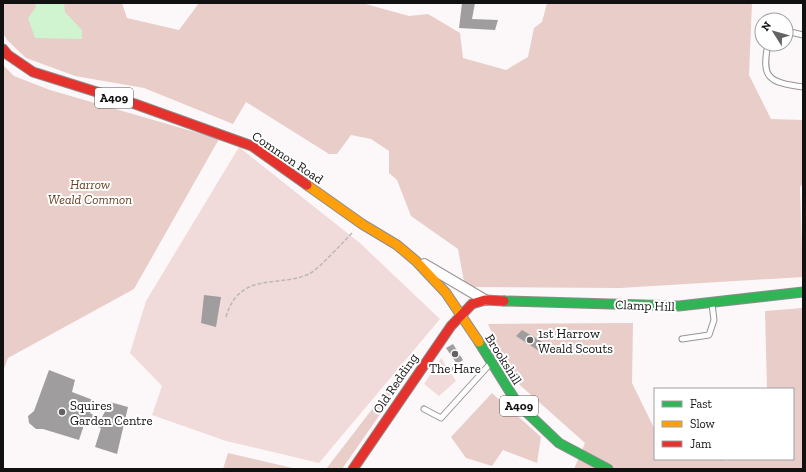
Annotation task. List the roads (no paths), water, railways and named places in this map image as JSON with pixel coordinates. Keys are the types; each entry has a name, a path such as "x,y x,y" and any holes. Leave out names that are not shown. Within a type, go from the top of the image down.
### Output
{"main road":[{"name":"Common Road","path":"3,49 8,55 33,72 135,104 252,146 362,224 397,245 435,280 461,314"},
{"name":"Clamp Hill","path":"461,314 476,301 486,300 679,306 803,292"},
{"name":"Brookshill","path":"461,314 517,403 559,443 608,469"},
{"name":"Old Redding","path":"353,469 435,348 461,314"}],"street":[{"name":"Clamp Hill","path":"416,261 430,266 486,300"}],"lane":[{"path":"766,52 764,65 768,75 778,82 803,87"},
{"path":"682,338 709,335 714,320 712,303"},
{"path":"424,409 441,418 491,363"}],"place":[{"name":"1st Harrow Weald Scouts","path":"530,340"},
{"name":"The Hare","path":"455,354"},
{"name":"Squires Garden Centre","path":"62,412"}],"park label":[{"name":"Harrow Weald Common","path":"90,192"}]}
